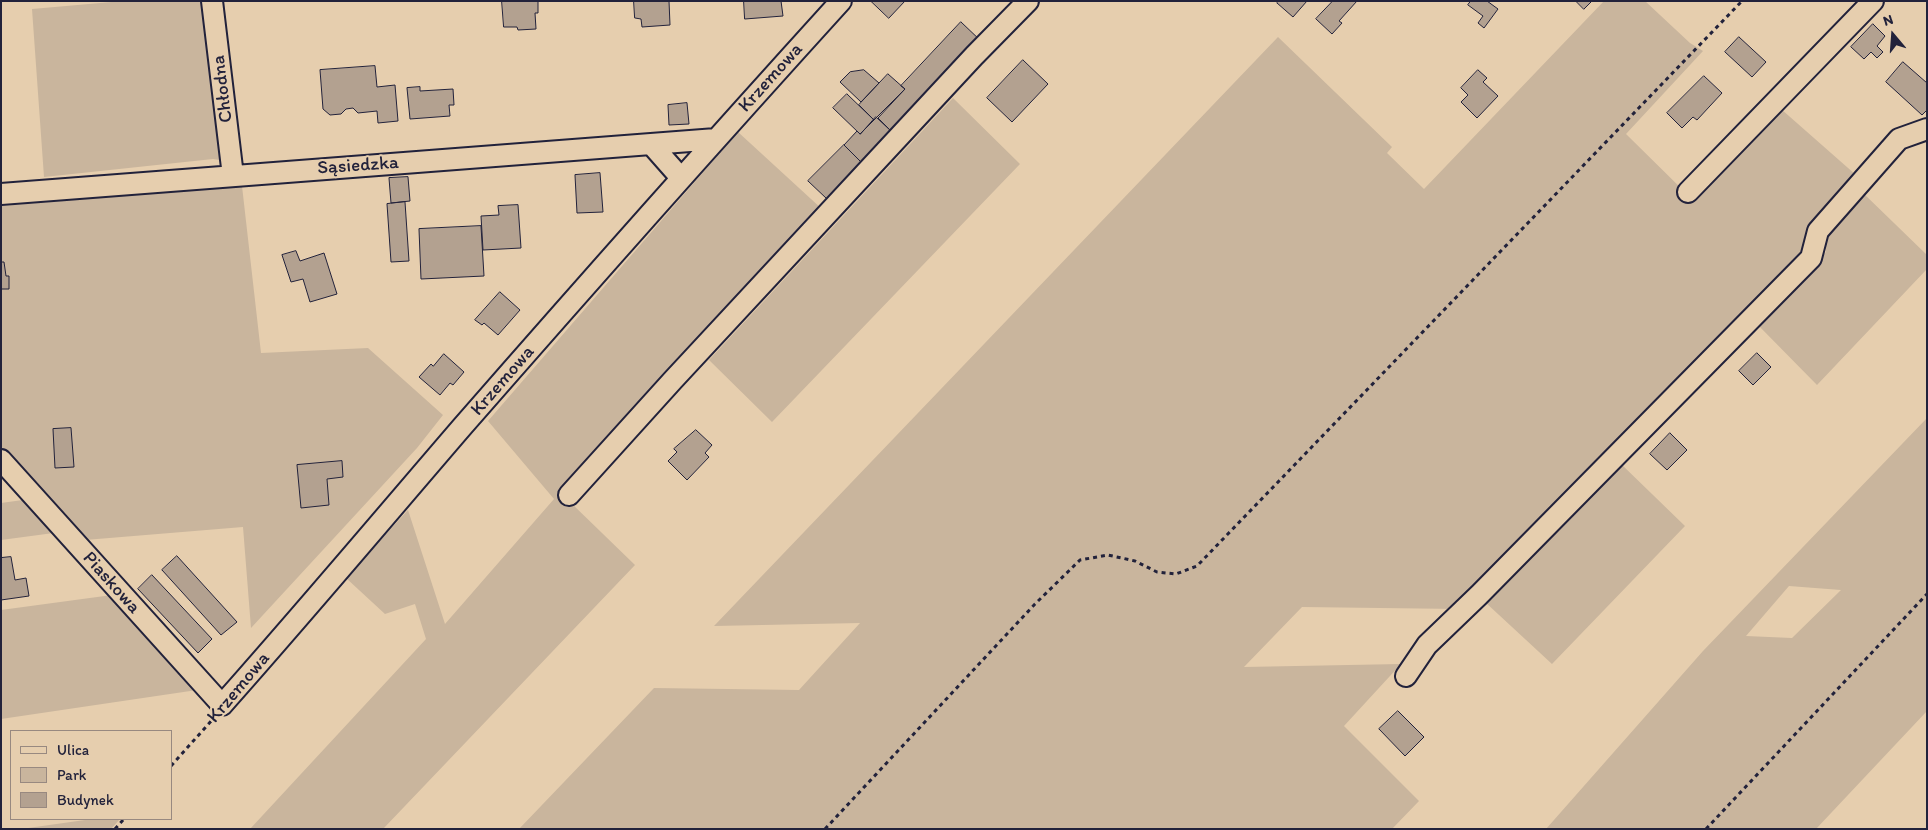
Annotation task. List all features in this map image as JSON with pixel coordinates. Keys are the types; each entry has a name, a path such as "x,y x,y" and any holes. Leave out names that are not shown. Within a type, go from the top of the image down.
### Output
{"street":[{"name":"Chłodna","path":"212,1 233,176"},
{"name":"Krzemowa","path":"222,705 460,429 681,178 841,1"},
{"path":"569,495 894,142 1028,1"},
{"path":"1688,192 1873,1"},
{"path":"1406,676 1427,645 1486,588 1811,258 1818,231 1899,139 1927,129"},
{"name":"Sąsiedzka","path":"1,194 716,139"},
{"path":"651,144 681,178"},
{"name":"Piaskowa","path":"1,460 222,705"}],"path":[{"path":"825,829 1035,604 1080,560 1108,555 1135,562 1157,572 1176,574 1198,566 1742,1"},
{"path":"1706,829 1927,594"},
{"name":"Krzemowa","path":"172,765 211,722 222,705"}],"green space":[{"path":"123,1 224,1 240,163 213,159 44,177 32,9"},
{"path":"1604,1 1645,1 1690,43 1703,51 1626,134 1693,200 1781,109 1856,175 1807,248 1459,609 1302,607 1244,667 1401,664 1344,726 1419,801 1392,829 519,829 654,688 799,690 860,623 714,626 1278,37 1392,147 1387,153 1424,189"},
{"path":"953,98 1020,164 772,422 709,360"},
{"path":"738,132 823,210 569,501 635,565 383,829 250,829 426,639 415,604 385,614 346,578 408,510 445,624 554,499 488,421"},
{"path":"242,186 261,353 368,348 443,415 417,448 251,628 243,527 85,540 1,447 1,206"},
{"path":"1862,192 1927,255 1927,269 1817,385 1756,323 1826,252 1826,231"},
{"path":"1927,418 1927,711 1816,829 1546,829 1703,651","holes":["1789,586 1841,590 1792,638 1746,636"]},
{"path":"1620,463 1685,526 1552,664 1485,602"},
{"path":"30,499 61,532 1,540 1,503"},
{"path":"112,595 197,690 1,719 1,610"},
{"path":"85,820 119,820 111,829 21,829"}],"building":[{"path":"502,1 538,1 538,13 535,13 536,29 518,30 517,27 504,27"},
{"path":"634,1 669,1 670,25 642,27 641,19 635,18"},
{"path":"744,1 781,1 783,16 745,19"},
{"path":"871,1 905,1 889,18"},
{"path":"1279,1 1307,1 1293,17 1277,3"},
{"path":"1333,1 1357,1 1339,21 1342,23 1332,34 1316,19"},
{"path":"1471,1 1487,1 1498,9 1484,28 1478,23 1483,16 1468,5"},
{"path":"1576,1 1592,1 1584,9"},
{"path":"961,22 982,42 892,132 878,118 905,89 901,86"},
{"path":"1873,24 1885,36 1877,46 1883,52 1877,58 1871,52 1864,59 1851,47"},
{"path":"1739,37 1766,62 1752,77 1725,52"},
{"path":"1023,60 1048,84 1012,122 987,98"},
{"path":"1903,62 1927,83 1927,110 1922,115 1886,82"},
{"path":"375,66 377,87 395,85 398,121 378,123 377,111 358,113 353,108 346,109 341,114 330,115 323,109 320,70"},
{"path":"864,70 879,83 861,102 840,82 850,72"},
{"path":"1478,70 1487,78 1483,82 1498,96 1477,118 1461,102 1468,95 1461,88"},
{"path":"888,74 905,89 874,120 859,105"},
{"path":"1704,76 1722,93 1697,120 1693,117 1682,128 1667,113"},
{"path":"420,87 420,91 453,89 454,105 449,105 450,116 410,119 407,88"},
{"path":"847,94 874,120 860,134 833,108"},
{"path":"687,103 689,124 669,125 668,105"},
{"path":"876,117 892,132 863,164 844,145 857,131 860,134"},
{"path":"844,145 863,164 827,199 808,181"},
{"path":"600,173 603,212 577,213 575,175"},
{"path":"408,177 410,201 391,203 389,178"},
{"path":"405,202 409,261 391,262 387,204"},
{"path":"518,205 521,248 483,250 481,216 499,215 498,206"},
{"path":"481,226 484,276 421,279 419,229"},
{"path":"296,251 300,261 324,253 337,294 310,302 303,279 291,282 282,255"},
{"path":"1,262 4,262 6,276 9,276 9,289 1,289"},
{"path":"500,292 520,310 498,335 484,323 482,325 475,320"},
{"path":"1757,353 1771,367 1753,385 1739,371"},
{"path":"444,354 464,372 453,385 450,383 440,395 419,377"},
{"path":"71,428 74,467 55,468 53,429"},
{"path":"696,430 712,445 705,453 709,457 687,480 668,461 677,452 674,449"},
{"path":"1670,433 1687,450 1667,470 1650,454"},
{"path":"342,461 343,477 327,479 329,505 301,508 297,465"},
{"path":"177,556 237,622 221,635 162,570"},
{"path":"11,557 15,580 26,578 29,596 1,600 1,558"},
{"path":"152,575 212,639 198,653 138,589"},
{"path":"1398,711 1424,737 1405,756 1379,729"}]}
